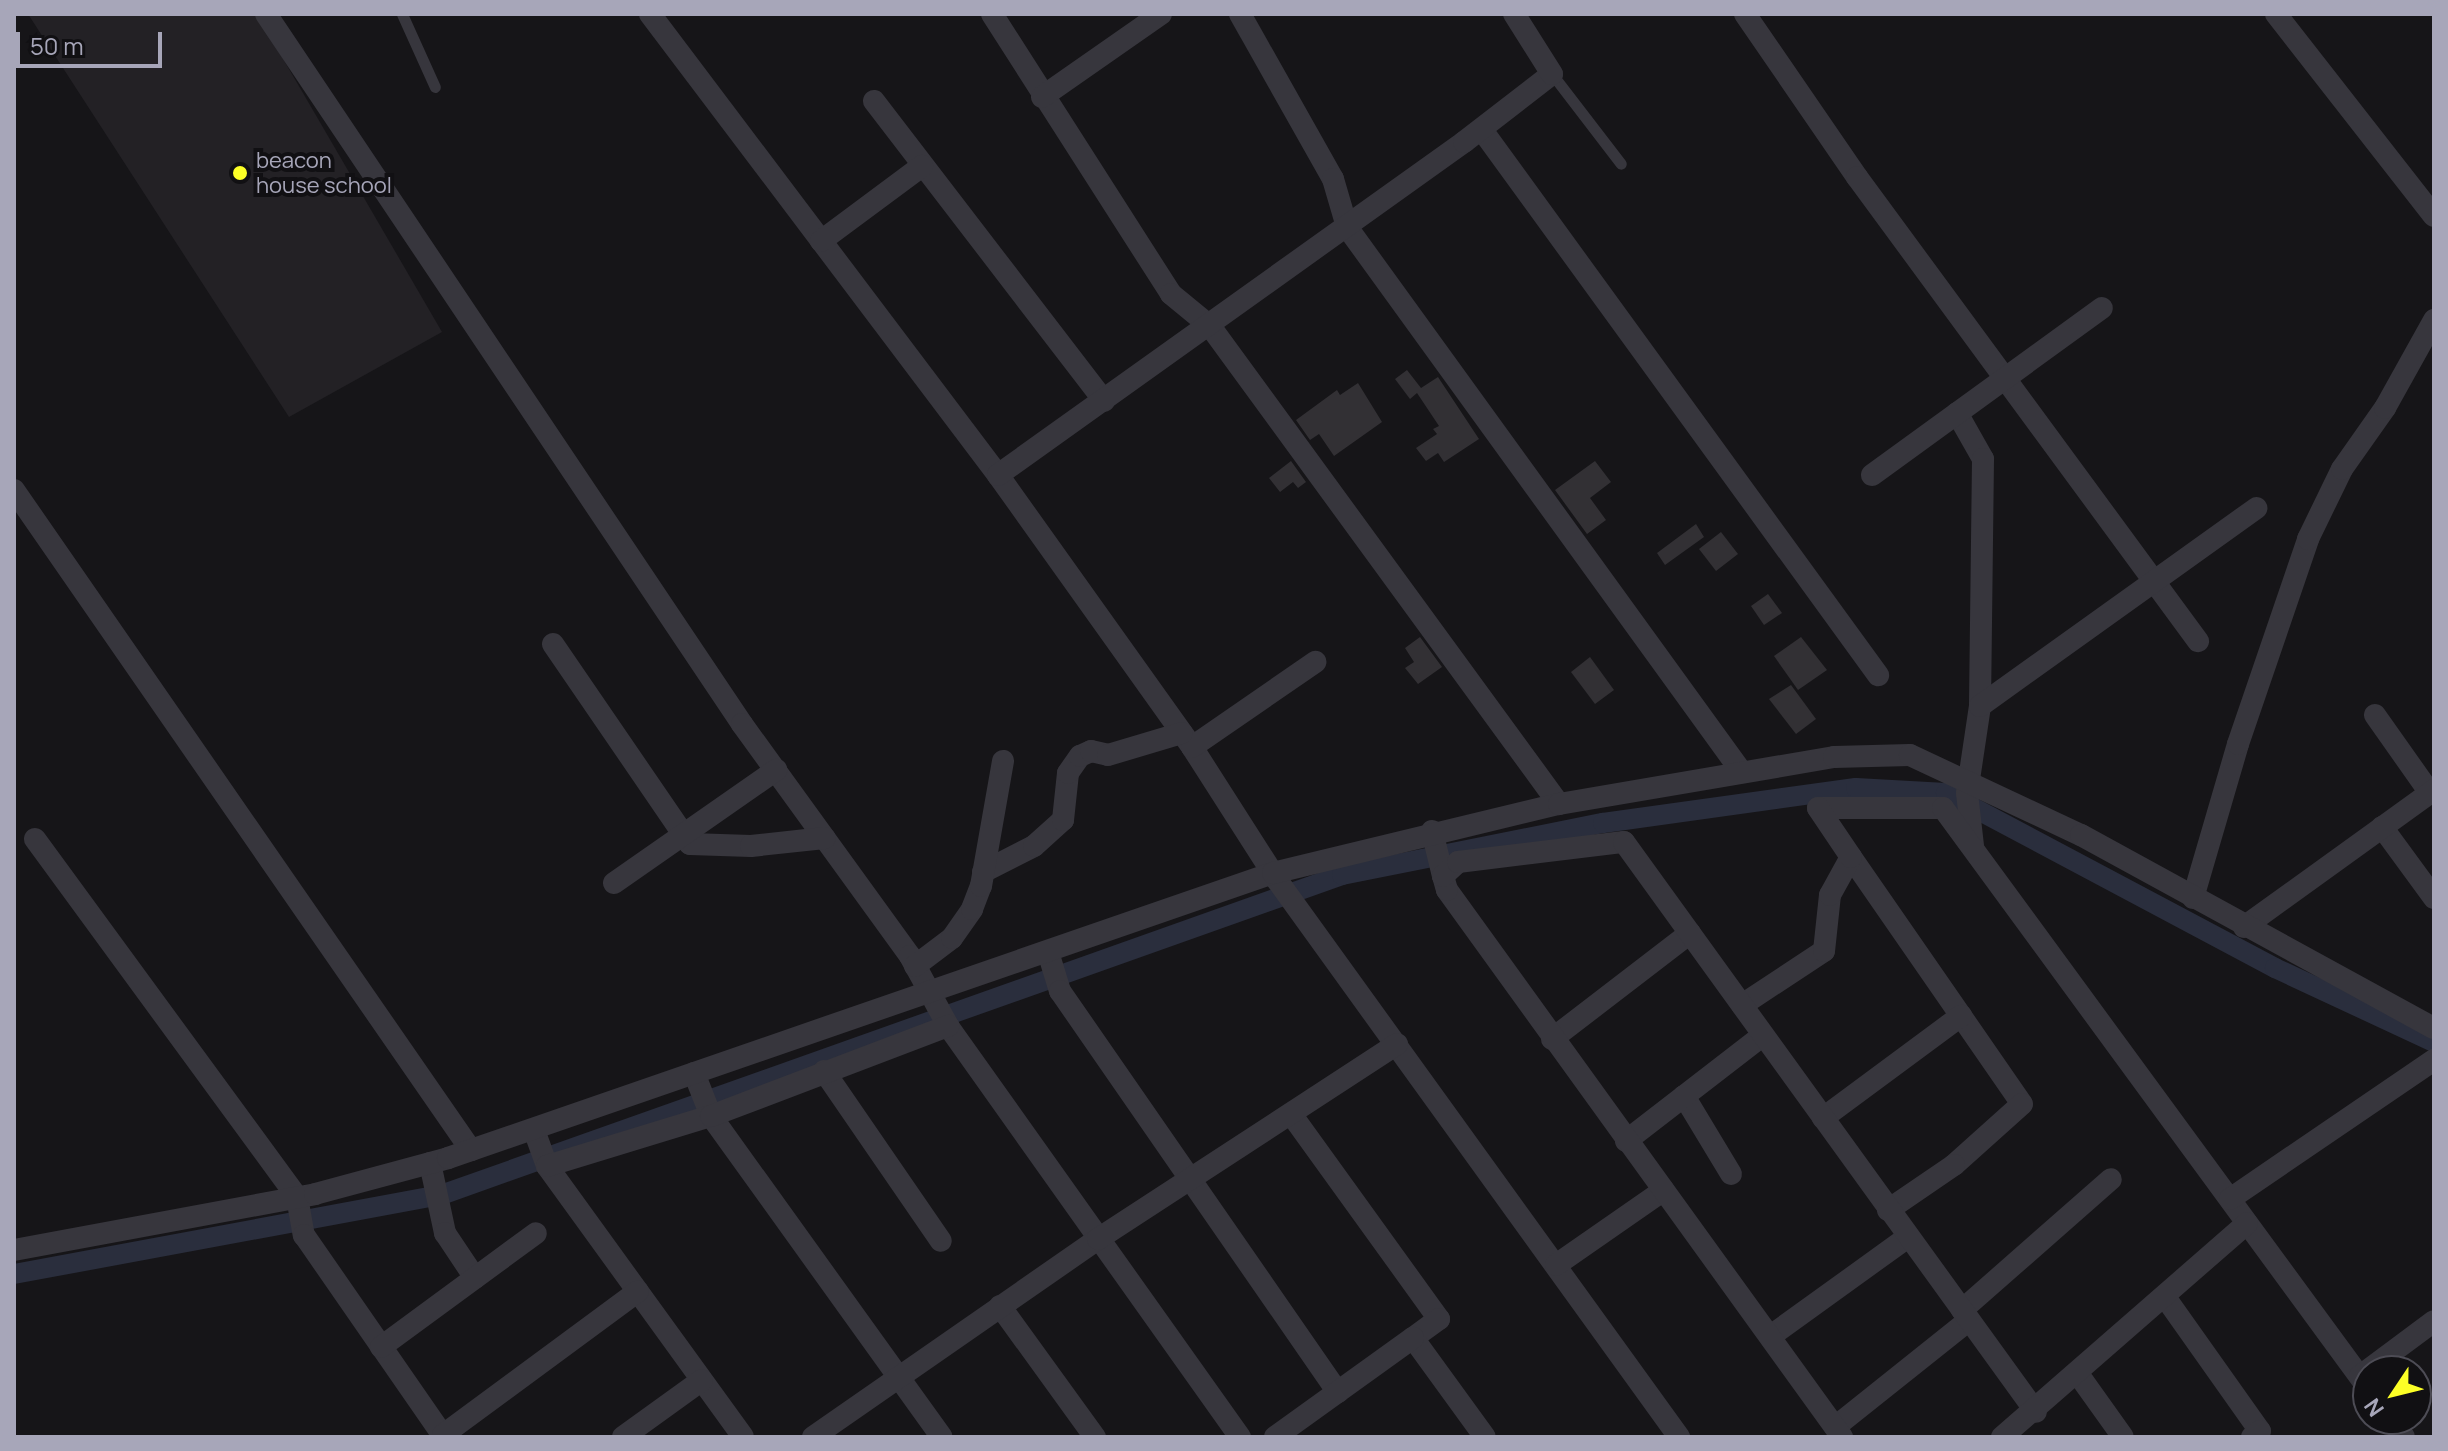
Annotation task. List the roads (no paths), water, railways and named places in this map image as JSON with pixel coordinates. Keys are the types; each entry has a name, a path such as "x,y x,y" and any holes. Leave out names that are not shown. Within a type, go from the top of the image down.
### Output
{"street":[{"path":"266,14 776,770 915,966 938,1009 1239,1437"},
{"path":"650,14 998,475 1187,740 1275,876 1679,1437"},
{"path":"992,14 1042,97 1171,294 1210,326 1559,804"},
{"path":"1042,97 1161,14"},
{"path":"1240,14 1333,179 1347,227 1741,771"},
{"path":"998,475 1482,130 1552,74 1514,14"},
{"path":"1745,14 2005,378 2198,641"},
{"path":"2276,14 2434,216"},
{"path":"874,101 1104,401"},
{"path":"1482,130 1878,675"},
{"path":"821,241 922,166"},
{"path":"1872,475 2102,308"},
{"path":"2193,898 2238,744 2308,539 2342,469 2385,408 2434,320"},
{"path":"1957,413 1983,459 1980,706 1969,797 1973,851"},
{"path":"14,490 471,1150"},
{"path":"1980,706 2257,508"},
{"path":"553,644 690,844 703,847 825,838"},
{"path":"983,872 1034,846 1063,820 1068,773 1080,756 1091,751 1108,755 1187,740 1315,662"},
{"path":"2244,927 2432,792 2375,715"},
{"path":"540,1147 696,1079 938,1009 1054,971 1275,876 1438,854 1559,804 1834,757 1910,755 1969,797 2081,835 2244,927 2434,1028"},
{"path":"915,966 952,938 972,909 983,872 1003,761"},
{"path":"614,883 776,770"},
{"path":"1888,1210 1954,1165 2022,1104 1818,808 1943,808 2352,1366"},
{"path":"2382,827 2434,898"},
{"path":"35,839 300,1215 381,1347 444,1436 638,1291"},
{"path":"1438,854 1458,862 1624,842 2036,1412"},
{"path":"1438,854 1447,890 1626,1141 1772,1335 1839,1432 2111,1179"},
{"path":"1742,1005 1824,951 1830,895 1851,857"},
{"path":"1552,1039 1690,933"},
{"path":"1054,971 1191,1181 1338,1392"},
{"path":"14,1250 300,1215 432,1174 471,1150 540,1147 711,1116 824,1071 938,1009"},
{"path":"1823,1118 1961,1016"},
{"path":"1626,1141 1763,1035"},
{"path":"813,1437 1098,1239 1397,1044"},
{"path":"2230,1199 2434,1060"},
{"path":"824,1071 941,1241"},
{"path":"696,1079 711,1116 942,1437"},
{"path":"1684,1096 1731,1174"},
{"path":"1275,1437 1439,1319 1291,1114"},
{"path":"540,1147 743,1437"},
{"path":"432,1174 445,1233 475,1278"},
{"path":"1556,1265 1664,1190"},
{"path":"2002,1437 2036,1412 2247,1223"},
{"path":"381,1347 536,1233"},
{"path":"1772,1335 1908,1237"},
{"path":"2165,1297 2260,1431 2252,1437"},
{"path":"1000,1306 1095,1437"},
{"path":"2395,1355 2434,1321"},
{"path":"1413,1338 1476,1434"},
{"path":"2078,1374 2123,1437"},
{"path":"623,1437 702,1380"}],"lane":[{"path":"402,14 435,87"},
{"path":"1552,74 1621,164"}],"waterway":[{"path":"14,1274 441,1195 1342,875 1603,823 1856,788 1946,793 2275,968 2434,1042"}],"place":[{"name":"beacon house school","path":"240,173"}]}
